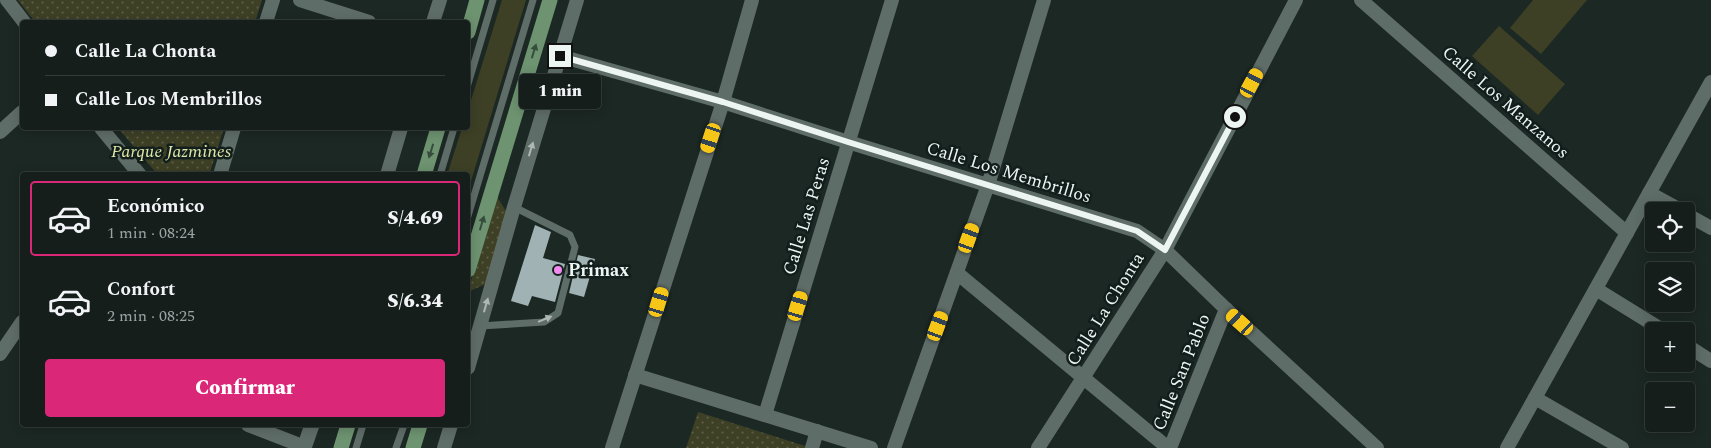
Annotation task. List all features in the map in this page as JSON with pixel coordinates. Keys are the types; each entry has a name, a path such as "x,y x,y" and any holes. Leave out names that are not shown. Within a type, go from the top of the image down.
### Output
{"main road":[{"path":"470,25 477,0"},
{"path":"470,263 550,0"},
{"path":"425,172 437,130"},
{"path":"341,448 347,427"},
{"path":"413,448 419,427"}],"street":[{"path":"7,0 22,20"},
{"path":"267,20 273,0"},
{"path":"300,0 363,20"},
{"path":"434,20 440,0"},
{"path":"470,361 577,0"},
{"path":"612,448 723,102 752,0"},
{"name":"Calle Las Peras","path":"765,415 892,0"},
{"path":"894,448 988,185 1044,0"},
{"name":"Calle La Chonta","path":"1038,448 1165,250 1296,0"},
{"name":"Calle Los Manzanos","path":"1361,0 1627,233"},
{"name":"Calle Los Membrillos","path":"560,56 723,102 1137,231 1165,250 1226,309 1378,448"},
{"path":"1507,448 1711,82"},
{"path":"0,132 20,114"},
{"path":"103,130 138,172"},
{"path":"221,172 233,130"},
{"path":"387,172 400,130"},
{"path":"1649,193 1666,202"},
{"path":"1695,219 1711,228"},
{"path":"957,273 1169,448"},
{"path":"1596,289 1649,322"},
{"name":"Calle San Pablo","path":"1169,448 1226,309"},
{"path":"0,354 20,331"},
{"path":"1695,351 1711,361"},
{"path":"635,375 870,448"},
{"path":"1535,398 1622,448"},
{"path":"253,427 304,448 311,427"},
{"path":"444,448 450,427"},
{"path":"812,448 817,431"}],"lane":[{"path":"470,77 493,0"},
{"path":"470,209 533,0"},
{"path":"441,172 453,130"},
{"path":"480,326 544,322 558,313 574,247 570,235 514,208"},
{"path":"356,448 362,427"},
{"path":"396,448 403,427"}],"green space":[{"path":"18,0 262,0 256,20 33,20"},
{"path":"502,0 526,0 470,184 470,172 448,172 461,130 470,130 470,104"},
{"path":"1533,0 1587,0 1541,54 1510,28"},
{"path":"1499,26 1565,84 1538,115 1472,56"},
{"name":"Parque Jazmines","path":"120,130 223,130 210,172 155,172"},
{"path":"495,194 508,214 488,283 470,291 470,285"},
{"path":"698,412 805,446 805,448 686,448"}],"building":[{"path":"535,225 551,232 543,258 565,264 555,302 532,296 528,306 511,301"},
{"path":"578,255 595,259 584,297 569,293"}],"place":[{"name":"Primax","path":"558,270"}],"route":[{"path":"560,56 723,102 1137,231 1165,250 1235,117"}]}
